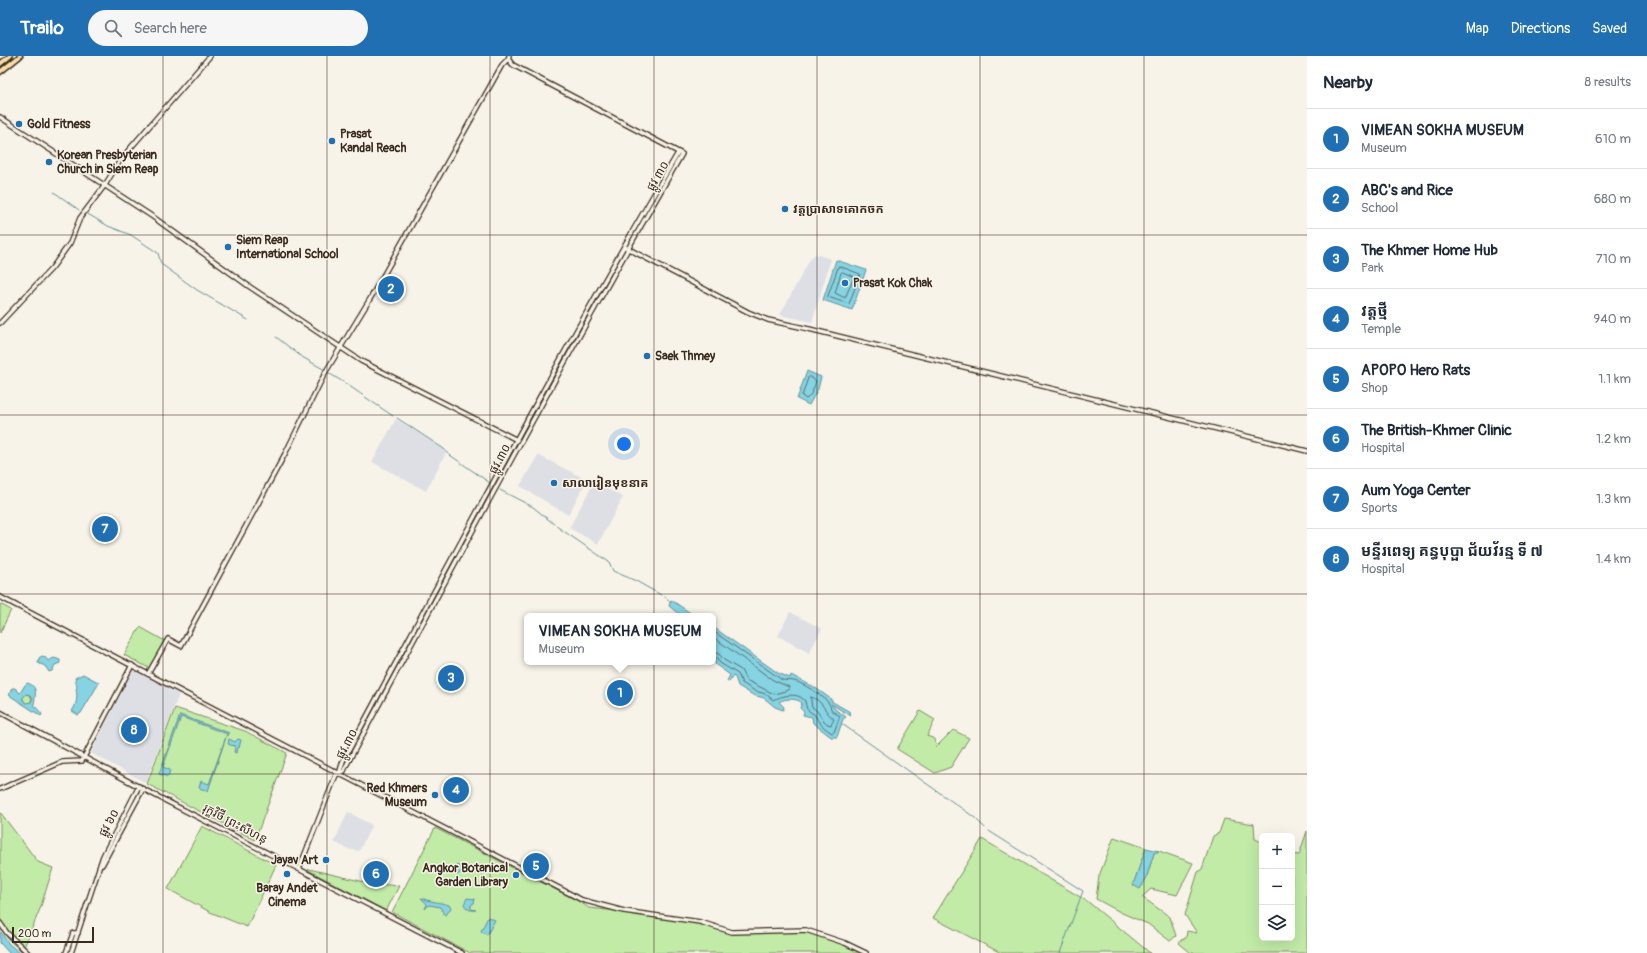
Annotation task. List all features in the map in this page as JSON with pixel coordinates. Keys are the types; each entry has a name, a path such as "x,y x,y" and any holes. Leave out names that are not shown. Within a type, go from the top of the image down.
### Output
{"main road":[{"path":"0,64 10,56"},
{"path":"0,72 20,56"}],"street":[{"path":"0,323 52,268 70,243 80,218 105,185 121,159 210,56"},
{"path":"148,674 168,640 181,646 286,452 326,373 502,65 508,57"},
{"name":"ផ្លូវ ៣០","path":"299,869 336,775 339,774 344,761 382,688 518,441 680,153 513,65 508,57"},
{"path":"0,117 183,237 250,287 361,361 518,441"},
{"path":"626,248 748,312 768,320 1307,451"},
{"path":"0,598 588,902 624,911 700,922 732,932 806,930 845,943 866,953"},
{"path":"0,789 62,762 82,761 132,666"},
{"name":"រុក្ខវិថី ព្រះសីហនុ","path":"0,712 141,788 462,953"},
{"name":"ផ្លូវ ៦០","path":"71,953 107,848 141,788"},
{"path":"0,923 7,933 28,953"},
{"path":"66,953 73,933 78,933"}],"shaded area":[{"path":"815,254 831,259 812,322 780,315 809,261"},
{"path":"387,280 402,288 396,298 381,290"},
{"path":"396,419 447,451 426,491 372,462"},
{"name":"សាលារៀនមុខនាគ","path":"538,455 587,480 568,515 520,486"},
{"path":"594,482 623,497 598,544 569,528"},
{"path":"790,612 822,629 809,653 778,636"},
{"path":"133,670 179,694 146,783 91,753"},
{"path":"348,812 372,825 359,851 348,849 334,842"}],"green space":[{"path":"0,604 11,610 0,633"},
{"path":"140,627 165,641 149,668 124,655"},
{"path":"27,694 32,699 27,704 22,699"},
{"path":"175,708 245,731 287,753 255,840 147,784"},
{"path":"920,711 935,720 927,736 935,739 936,747 953,730 969,738 951,767 935,773 897,749"},
{"path":"0,812 38,862 53,868 40,909 22,952 9,940 0,928"},
{"path":"1224,819 1254,824 1255,839 1259,841 1259,941 1295,941 1295,854 1299,855 1307,831 1307,953 1191,953 1179,943 1181,940 1186,938 1187,931 1197,933 1185,915 1198,872 1202,869 1213,836 1219,833"},
{"path":"202,826 276,865 247,927 210,912 168,889"},
{"path":"435,828 589,908 684,918 724,931 788,930 813,932 866,953 470,953 392,912"},
{"path":"1114,837 1146,848 1133,885 1146,879 1154,853 1159,851 1193,863 1177,895 1151,889 1142,897 1170,917 1176,936 1170,941 1148,924 1122,913 1096,899 1099,876"},
{"path":"982,839 1087,901 1150,953 1001,953 933,918"},
{"path":"308,870 369,883 399,886 386,911"}],"water":[{"path":"836,260 866,270 852,310 823,300"},
{"path":"807,371 821,377 818,389 809,405 797,399"},
{"path":"671,600 690,613 677,613 669,606"},
{"path":"716,629 778,673 790,678 791,675 814,687 831,699 831,701 850,712 851,716 831,704 836,710 846,717 843,719 837,737 831,737 813,723 812,717 803,715 804,712 800,708 802,703 800,701 791,699 779,702 784,707 783,710 775,707 764,698 753,695 738,686 735,677 733,676 729,682 727,681 730,675 716,665"},
{"path":"42,656 48,661 54,658 60,660 60,663 55,665 52,671 49,672 45,666 38,663 39,658"},
{"path":"83,674 99,683 81,713 78,715 72,711 75,707 77,698 75,678"},
{"path":"27,683 31,684 35,689 34,705 42,714 41,716 9,695 12,688 15,688 20,693","holes":["26,694 33,698 31,702 24,702 22,699"]},
{"path":"180,715 229,733 226,737 208,791 199,788 201,781 209,784 227,734 181,717 163,767 170,770 168,777 159,774"},
{"path":"229,739 235,742 238,739 241,740 236,753 234,752 234,745 228,744"},
{"path":"1146,848 1159,851 1154,853 1146,879 1140,889 1133,885"},
{"path":"457,865 462,870 457,875 452,870"},
{"path":"421,898 449,905 451,908 446,915 440,907 429,905 425,909 427,904"},
{"path":"467,898 475,899 474,903 471,905 471,909 476,910 470,910 466,907 464,904"},
{"path":"488,917 495,920 487,935 481,931"},
{"path":"0,931 9,944 20,953 9,953 0,943"}],"waterway":[{"path":"54,192 79,210"},
{"path":"86,213 108,226 131,235 158,253 161,264 197,290 248,320"},
{"path":"276,337 302,357 325,370"},
{"path":"327,372 393,416"},
{"path":"397,418 444,449 447,453 490,483"},
{"path":"500,490 533,507 559,528 609,562 613,571 636,581 661,595"},
{"path":"665,597 671,602"},
{"path":"842,724 974,817 985,828"},
{"path":"989,831 1083,891 1060,953"}],"place":[{"name":"Gold Fitness","path":"19,124"},
{"name":"Prasat Kandal Reach","path":"332,141"},
{"name":"Korean Presbyterian Church in Siem Reap","path":"49,162"},
{"name":"វត្តប្រាសាទគោកចក","path":"785,209"},
{"name":"Siem Reap International School","path":"228,247"},
{"name":"Prasat Kok Chak","path":"845,283"},
{"name":"ABC's and Rice","path":"391,289"},
{"name":"Saek Thmey","path":"647,356"},
{"name":"សាលារៀនមុខនាគ","path":"554,483"},
{"name":"Aum Yoga Center","path":"105,529"},
{"name":"The Khmer Home Hub","path":"451,678"},
{"name":"VIMEAN SOKHA MUSEUM","path":"620,693"},
{"name":"មន្ទីរពេទ្យ គន្ធបុប្ផា ជ័យវ័រន្ម ទី ៧","path":"134,730"},
{"name":"វត្តថ្មី","path":"456,790"},
{"name":"Red Khmers Museum","path":"435,795"},
{"name":"Jayav Art","path":"326,860"},
{"name":"APOPO Hero Rats","path":"536,866"},
{"name":"Baray Andet Cinema","path":"287,874"},
{"name":"The British-Khmer Clinic","path":"376,874"},
{"name":"Angkor Botanical Garden Library","path":"516,875"}]}
